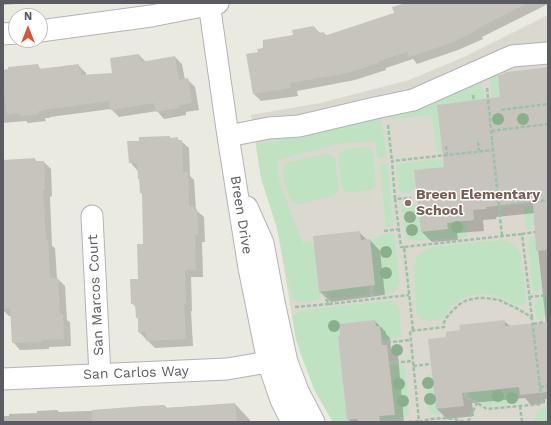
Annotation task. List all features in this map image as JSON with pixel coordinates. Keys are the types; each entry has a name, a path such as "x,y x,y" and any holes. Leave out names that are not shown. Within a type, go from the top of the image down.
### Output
{"street":[{"path":"48,30 151,16 212,3"},
{"name":"Breen Drive","path":"212,3 228,136 249,268 268,362 281,400 292,422"},
{"path":"228,136 269,128 299,126 412,100 512,56 548,53"},
{"path":"236,182 263,243 287,362 298,391 314,422"},
{"name":"San Marcos Court","path":"92,216 100,375"},
{"name":"San Carlos Way","path":"3,380 227,369 268,362"}],"path":[{"path":"486,68 502,236"},
{"path":"501,110 548,104"},
{"path":"385,106 401,247 404,247 412,330 410,331 410,340 419,422"},
{"path":"491,131 548,124"},
{"path":"478,142 479,151"},
{"path":"446,146 447,155"},
{"path":"392,161 493,150"},
{"path":"395,199 411,198"},
{"path":"499,206 548,200"},
{"path":"384,231 399,229"},
{"path":"404,247 535,232"},
{"path":"466,393 466,398 487,409 542,404 522,234"},
{"path":"371,287 372,299"},
{"path":"325,292 326,300 329,304"},
{"path":"293,308 409,295"},
{"path":"529,297 548,295"},
{"path":"412,330 444,327 444,322 447,317 460,304 468,300 478,298 499,300 518,309 532,319"},
{"path":"533,324 545,322"},
{"path":"381,342 410,340"},
{"path":"389,363 413,360"},
{"path":"413,366 431,364"},
{"path":"540,387 548,386"},
{"path":"468,422 477,403"},
{"path":"520,406 522,422"},
{"path":"409,422 445,418 464,422"}],"shaded area":[{"name":"Breen Elementary School","path":"548,15 548,422 333,422 315,391 296,339 277,228 261,178 251,115 320,103 409,80 464,57"}],"green space":[{"path":"498,75 501,110 494,126 490,78"},
{"path":"478,82 483,87 489,141 478,100 437,105 442,152 437,153 432,115 392,119 391,115 414,110"},
{"path":"381,116 387,158 377,158 376,141 336,144 281,159 277,163 280,184 303,243 314,242 319,292 321,292 320,299 318,300 301,302 292,299 277,228 261,178 256,144"},
{"path":"366,147 373,151 376,186 372,190 352,193 347,192 343,189 341,184 339,153 347,149"},
{"path":"326,154 333,156 335,159 339,189 338,192 333,196 300,204 294,203 290,199 285,185 283,170 285,165 288,162"},
{"path":"486,158 442,173 441,167 414,170 416,190 410,191 410,193 401,193 399,190 396,167 399,164 440,159 442,162"},
{"path":"388,164 393,226 386,227 380,165"},
{"path":"403,204 418,204 421,232 448,229 447,223 466,221 467,235 464,237 417,241 408,239 406,238 401,208"},
{"path":"548,205 548,222 534,224 529,230 526,226 525,208"},
{"path":"394,234 399,283 393,293 378,294 374,289 375,286 370,239 380,238 379,235"},
{"path":"536,235 541,288 537,293 533,291 528,244 530,237"},
{"path":"499,240 512,243 520,253 527,299 525,303 516,306 497,296 479,294 460,300 450,308 440,320 425,321 419,317 416,309 414,265 417,256 423,251 432,247"},
{"path":"361,283 362,288 367,287 368,292 365,295 332,299 327,292 334,291 334,286"},
{"path":"548,295 548,314 544,315 541,320 539,320 536,318 535,304 542,296"},
{"path":"391,301 399,308 401,336 398,338 381,340 375,320 339,324 340,336 338,337 347,419 357,419 358,422 333,422 315,391 303,360 296,339 292,316 304,310"},
{"path":"401,365 405,369 409,414 403,418 380,421 380,416 395,414 390,366"},
{"path":"432,373 436,409 440,408 440,415 432,414 428,409 424,378 428,374"},
{"path":"519,387 519,403 487,406 469,397 469,393"},
{"path":"548,406 548,422 532,422 539,411"}],"building":[{"path":"406,3 528,3 451,43 409,57 407,52 348,73 290,83 291,88 253,94 246,54 258,52 257,49 263,48 263,40 293,35 292,30 314,26 317,33 324,32 324,36 394,13 392,7"},
{"path":"139,54 141,62 175,56 179,80 188,78 192,103 179,105 179,108 156,112 154,103 110,110 109,101 43,110 38,111 39,114 20,116 19,113 7,115 3,84 3,70 8,69 8,67 38,64 39,69 79,64 81,75 112,73 110,58"},
{"path":"548,67 548,250 536,251 533,202 486,207 486,209 473,210 474,220 447,223 448,229 421,232 414,170 444,167 437,105 500,97 498,76 507,72"},
{"path":"170,136 170,138 178,137 178,140 182,140 183,172 188,172 189,206 194,206 194,209 197,209 198,235 195,235 196,270 185,270 186,304 184,304 186,339 146,341 146,332 138,332 138,318 136,318 135,304 131,304 130,279 138,279 137,244 143,244 142,193 140,193 137,163 129,163 127,141 139,141 139,137"},
{"path":"35,158 35,161 44,161 45,189 43,190 50,278 58,278 60,314 63,314 64,339 42,340 42,342 12,343 10,308 3,309 3,160"},
{"path":"360,231 361,240 370,239 375,285 319,292 313,236"},
{"path":"375,320 376,326 380,326 382,345 387,345 395,415 379,416 380,422 358,422 357,419 347,420 338,336 340,336 339,324"},
{"path":"505,320 505,326 548,322 548,392 520,395 519,387 462,393 464,406 436,409 428,339 446,337 446,332 460,330 459,325"},
{"path":"235,403 237,422 92,422 92,410 165,405 165,408"}],"place":[{"name":"Breen Elementary School","path":"408,203"}]}
